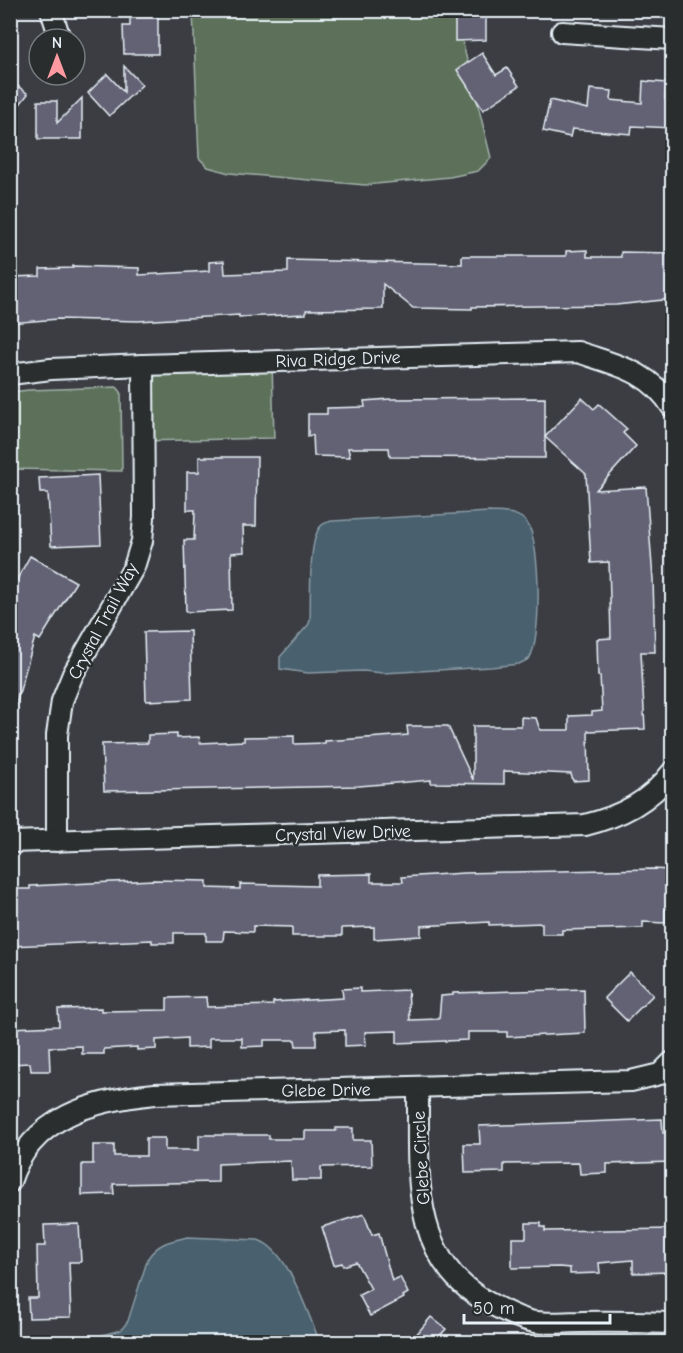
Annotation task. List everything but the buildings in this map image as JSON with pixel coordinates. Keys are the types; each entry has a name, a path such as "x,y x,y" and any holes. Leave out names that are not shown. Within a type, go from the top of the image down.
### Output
{"street":[{"path":"51,10 56,27"},
{"path":"562,32 672,39"},
{"name":"Riva Ridge Drive","path":"10,374 51,369 143,365 578,352 632,370 657,389 672,407"},
{"name":"Crystal Trail Way","path":"57,841 57,735 62,701 73,674 126,584 142,541 144,517 143,365"},
{"name":"Crystal View Drive","path":"10,842 585,825 609,819 636,806 668,778"},
{"name":"Glebe Drive","path":"10,1182 28,1145 48,1127 72,1113 99,1102 155,1094 631,1081 660,1074 672,1062"},
{"name":"Glebe Circle","path":"418,1087 420,1199 426,1224 440,1257 455,1279 474,1295 507,1312 535,1322 672,1323"}],"green space":[{"path":"193,11 455,11 491,158 478,171 450,177 365,185 229,173 208,167 199,158"},
{"path":"272,361 274,438 143,441 143,365"},
{"path":"117,387 121,392 122,471 11,469 11,392"}],"water":[{"path":"489,512 519,516 527,523 532,533 537,569 538,613 533,649 529,659 519,664 491,667 383,673 363,671 308,673 280,669 280,657 309,624 312,557 316,534 322,525 332,521"},
{"path":"188,1237 258,1240 269,1246 279,1256 296,1284 320,1342 75,1342 121,1330 128,1321 148,1258 160,1246"}]}
